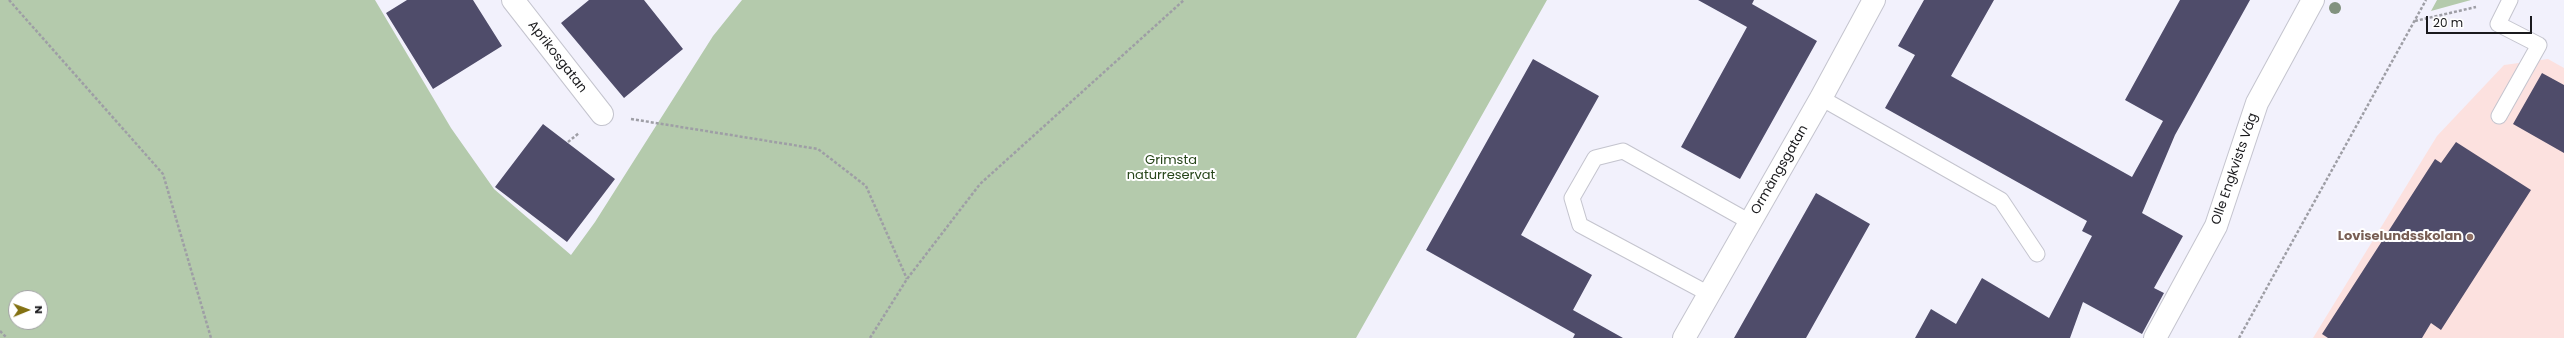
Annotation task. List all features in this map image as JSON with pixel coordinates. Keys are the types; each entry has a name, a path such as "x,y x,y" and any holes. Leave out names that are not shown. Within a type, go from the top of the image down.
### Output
{"street":[{"name":"Aprikosgatan","path":"513,0 602,114"},
{"name":"Ormängsgatan","path":"1684,338 1821,98 1874,0"},
{"name":"Olle Engkvists Väg","path":"2156,338 2216,226 2257,103 2313,0"}],"lane":[{"path":"2499,116 2539,45 2498,24 2510,0"},
{"path":"1821,98 2001,200 2037,254"},
{"path":"1709,294 1580,224 1572,198 1595,158 1623,151 1750,222"}],"path":[{"path":"9,0 163,174 211,338"},
{"path":"870,338 907,279 980,184 1184,0"},
{"path":"2239,338 2426,0"},
{"path":"2414,21 2479,6"},
{"path":"602,114 818,149 866,186 907,279"},
{"path":"0,331 7,338"}],"shaded area":[{"name":"Loviselundsskolan","path":"2548,59 2564,68 2564,338 2313,338 2437,136 2504,65"}],"green space":[{"name":"Grimsta naturreservat","path":"0,0 375,0 451,128 494,189 571,255 595,222 713,36 742,0 1547,0 1356,338 0,338"},
{"path":"2437,0 2471,0 2431,11"}],"building":[{"path":"407,0 473,0 502,46 433,89 386,13"},
{"path":"589,0 644,0 683,49 624,98 561,23"},
{"path":"1698,0 1754,0 1752,4 1817,41 1740,179 1681,147 1747,27"},
{"path":"1924,0 1994,0 1951,76 2132,177 2163,121 2125,100 2180,0 2250,0 2175,135 2142,213 2183,236 2154,288 2164,293 2142,334 2083,302 2070,338 1915,338 1931,309 1956,324 1982,278 2049,318 2092,236 2082,231 2087,221 1885,108 1915,55 1898,46"},
{"path":"1533,59 1599,96 1521,235 1592,275 1573,310 1623,338 1573,338 1575,334 1426,250"},
{"path":"2542,73 2564,85 2564,153 2513,124"},
{"path":"543,124 615,179 567,242 495,187"},
{"path":"2456,142 2531,190 2441,330 2431,323 2422,338 2328,338 2322,334 2435,159 2441,163"},
{"path":"1816,193 1870,224 1806,338 1734,338"}],"place":[{"name":"Loviselundsskolan","path":"2470,237"}]}
